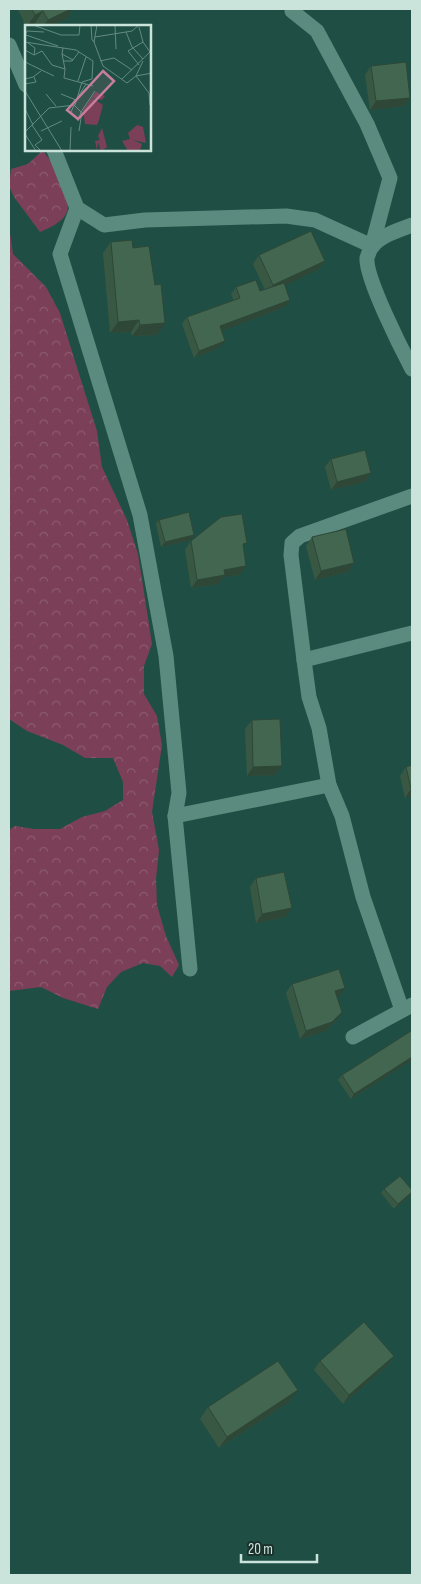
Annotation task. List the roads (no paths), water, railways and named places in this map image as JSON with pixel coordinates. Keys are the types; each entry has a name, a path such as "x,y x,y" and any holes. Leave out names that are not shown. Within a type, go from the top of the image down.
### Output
{"street":[{"path":"292,11 317,31 367,124 390,178 367,258 371,276 401,349 412,369"},
{"path":"9,45 25,83"},
{"path":"54,151 77,208 104,225 145,220 296,217 315,220 372,246"},
{"path":"77,208 60,254 140,515 166,656 180,793 175,816 190,969"},
{"path":"372,246 383,237 412,225"},
{"path":"353,1037 407,1007 363,897 342,816 329,785 319,728 309,697 291,555 292,543 300,536 412,496"},
{"path":"304,660 412,633"},
{"path":"175,816 329,785"}]}
